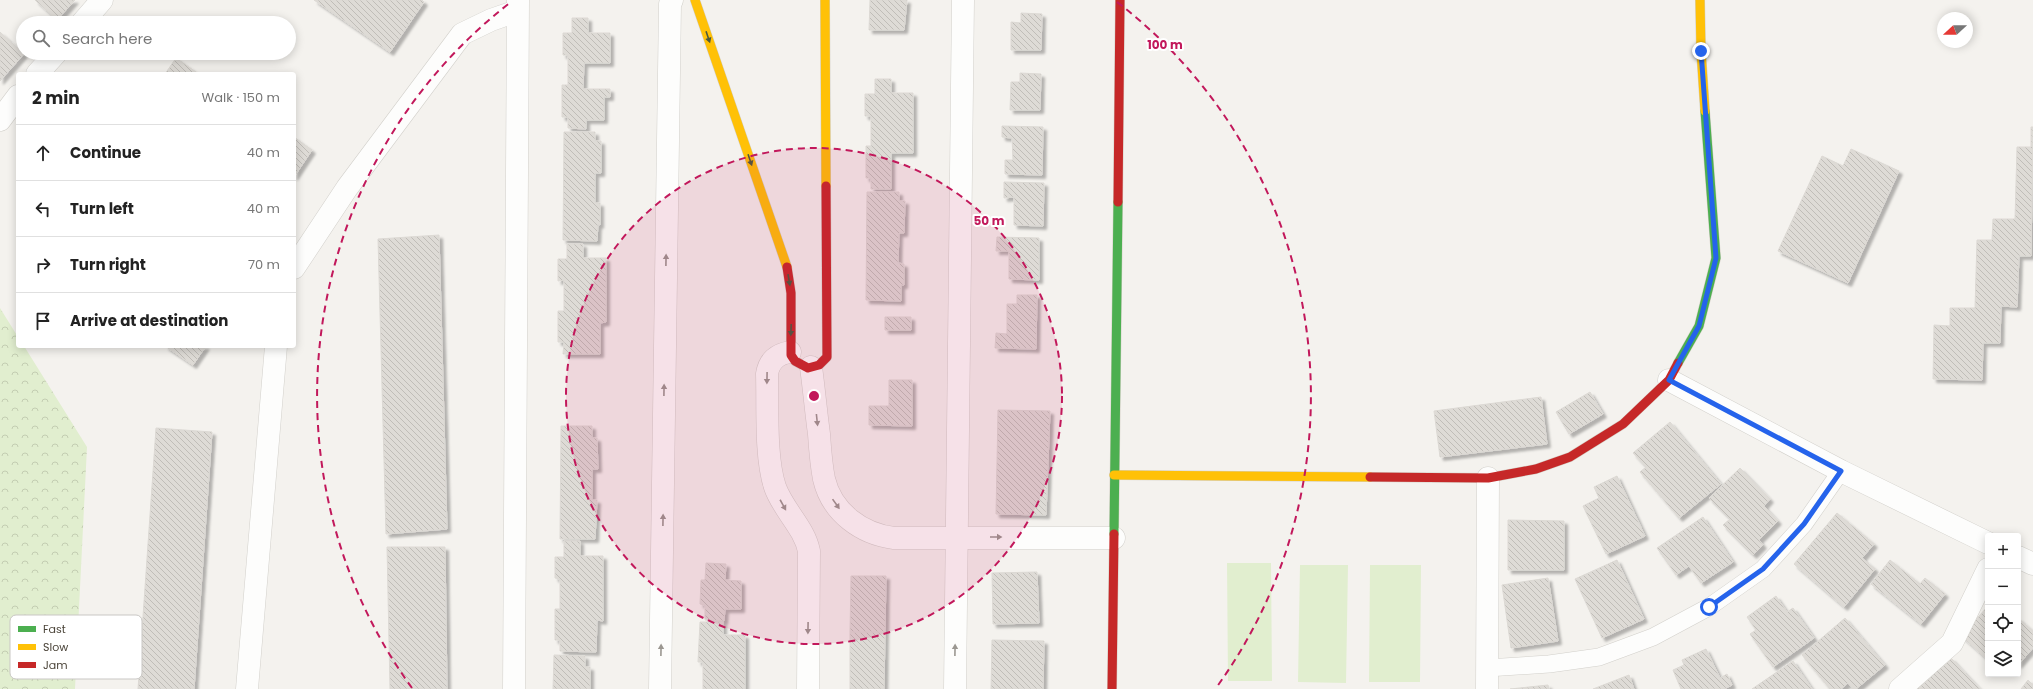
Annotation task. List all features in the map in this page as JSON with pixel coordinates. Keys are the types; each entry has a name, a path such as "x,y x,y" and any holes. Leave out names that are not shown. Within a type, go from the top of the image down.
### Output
{"street":[{"path":"88,16 102,0"},
{"path":"660,689 670,4 672,0"},
{"path":"695,0 786,266 792,307 790,352 795,361 801,366 811,367 819,365 827,357 825,0"},
{"path":"955,689 963,0"},
{"path":"1112,689 1120,0"},
{"path":"1114,475 1488,478 1536,469 1570,456 1623,424 1669,380 1699,326 1716,258 1701,51 1700,0"},
{"path":"296,265 347,188 462,34 518,5 514,689"},
{"path":"39,72 50,60"},
{"path":"0,120 16,99"},
{"path":"247,689 276,348"},
{"path":"790,352 774,358 766,374 770,470 781,501 806,539 809,551 808,689"},
{"path":"811,367 825,480 834,502 842,512 860,527 882,537 894,538 1114,538"},
{"path":"1669,380 1841,471 1985,542"},
{"path":"1487,689 1488,478"},
{"path":"2021,558 2033,564"},
{"path":"1900,689 1952,643 1985,575"}],"lane":[{"path":"1487,668 1549,664 1599,657 1653,637 1709,607 1763,569 1804,524 1841,471"}],"green space":[{"path":"0,308 16,334 16,348 25,348 87,447 79,615 10,615 10,679 75,679 75,689 0,689"},
{"path":"1227,563 1271,563 1272,681 1228,681"},
{"path":"1300,565 1348,565 1346,683 1298,682"},
{"path":"1370,565 1421,565 1420,682 1369,682"}],"building":[{"path":"35,0 75,0 61,16 53,16"},
{"path":"314,0 422,0 424,2 390,52"},
{"path":"870,0 907,0 904,30 869,30"},
{"path":"1021,13 1042,14 1041,50 1011,50 1011,22 1021,23"},
{"path":"572,18 588,18 588,33 610,33 610,63 584,63 583,89 610,89 610,97 604,97 604,120 586,120 586,129 568,128 568,117 562,117 562,85 568,85 568,55 563,55 563,33 572,33"},
{"path":"0,32 16,47 16,60 19,60 0,81"},
{"path":"175,60 179,60 196,72 166,72"},
{"path":"1020,73 1041,74 1040,110 1010,110 1011,82 1020,82"},
{"path":"875,79 891,79 891,93 913,93 913,153 891,153 891,189 871,189 871,178 866,178 866,146 871,146 871,116 865,116 865,94 875,94"},
{"path":"1002,126 1043,127 1042,175 1005,174 1005,160 1013,160 1012,138 1002,137"},
{"path":"2031,127 2033,127 2031,256 2019,256 2017,307 2001,306 2000,343 1983,343 1982,380 1933,379 1934,325 1950,326 1950,308 1975,308 1977,240 1992,240 1993,219 2015,219 2017,147 2031,147"},
{"path":"564,132 595,132 595,141 601,141 601,173 595,173 595,203 600,203 600,225 598,224 597,241 563,240"},
{"path":"296,138 312,150 296,174"},
{"path":"1851,149 1899,171 1848,283 1778,251 1822,156 1843,166"},
{"path":"1004,182 1044,183 1043,226 1014,225 1014,197 1004,198"},
{"path":"867,192 899,192 899,201 905,201 904,233 899,233 898,263 904,264 904,285 901,285 901,301 866,300"},
{"path":"439,235 447,529 386,534 378,239"},
{"path":"997,237 1039,238 1039,280 1009,279 1009,251 996,251"},
{"path":"567,244 583,244 583,258 606,258 606,322 600,323 600,354 563,354 564,342 558,342 558,311 564,311 564,280 558,281 558,259 567,259"},
{"path":"1017,295 1037,295 1036,349 995,348 996,333 1007,334 1007,304 1017,304"},
{"path":"885,317 911,317 911,330 885,330"},
{"path":"168,348 205,348 193,365"},
{"path":"889,380 912,380 912,426 869,425 869,406 889,406"},
{"path":"1590,392 1603,414 1569,434 1556,412"},
{"path":"1541,397 1547,444 1440,457 1434,411"},
{"path":"998,410 1050,411 1046,515 996,514"},
{"path":"1670,422 1721,484 1679,518 1640,472 1646,467 1633,453"},
{"path":"561,426 592,426 592,438 597,438 598,469 592,469 592,500 597,500 595,539 560,539"},
{"path":"156,428 212,432 194,689 138,689 139,679 142,679 142,631"},
{"path":"1740,468 1770,499 1764,506 1778,521 1759,540 1763,545 1753,555 1723,525 1730,519 1709,498"},
{"path":"1617,476 1645,536 1606,554 1583,506 1599,498 1594,487"},
{"path":"1837,513 1874,544 1862,558 1875,569 1844,607 1794,564"},
{"path":"1703,517 1733,562 1701,583 1689,566 1676,575 1657,548"},
{"path":"1508,520 1564,521 1564,570 1508,570"},
{"path":"564,541 580,541 580,556 603,556 603,621 597,620 596,652 560,651 560,640 555,640 555,609 560,609 560,579 555,578 555,557 564,557"},
{"path":"387,547 445,547 447,689 390,689"},
{"path":"1617,560 1644,619 1602,638 1575,579"},
{"path":"1890,560 1920,584 1925,578 1945,594 1921,624 1871,584"},
{"path":"706,563 726,564 725,580 741,581 741,609 725,609 724,621 705,620 705,605 700,604 701,580 705,580"},
{"path":"1037,572 1039,623 993,624 992,573"},
{"path":"851,576 886,576 885,632 850,632"},
{"path":"1548,578 1558,641 1511,648 1502,585"},
{"path":"1776,596 1787,612 1793,608 1814,638 1773,667 1750,634 1756,630 1747,617"},
{"path":"1985,609 1985,657 1961,636"},
{"path":"1845,618 1885,665 1856,689 1853,689 1848,683 1841,689 1830,689 1802,655"},
{"path":"2021,621 2033,631 2033,648 2021,662"},
{"path":"700,622 723,622 723,635 745,635 745,689 703,689 703,662 698,662"},
{"path":"850,632 885,632 884,689 850,689"},
{"path":"992,640 1044,641 1043,689 991,689"},
{"path":"1706,649 1720,678 1727,674 1732,685 1724,689 1681,689 1673,670 1684,665 1682,660"},
{"path":"554,655 585,656 585,667 590,667 590,689 553,689"},
{"path":"1951,658 1980,689 1917,689"},
{"path":"1793,661 1812,689 1752,689"},
{"path":"1629,675 1634,689 1593,689"},
{"path":"2028,680 2033,685 2033,689 2021,689"},
{"path":"1548,685 1549,689 1510,689"}],"traffic: fast":[{"path":"1678,363 1699,326 1716,258 1705,111"},
{"path":"1114,534 1118,202"}],"traffic: slow":[{"path":"695,0 787,267"},
{"path":"825,0 826,186"},
{"path":"1700,0 1701,51 1705,111"},
{"path":"1114,475 1370,477"}],"traffic: jam":[{"path":"1118,202 1120,0"},
{"path":"787,267 791,293 791,355 795,361 808,368 819,365 827,357 826,186"},
{"path":"1370,477 1488,478 1536,469 1570,457 1623,424 1669,380 1678,363"},
{"path":"1112,689 1114,534"}],"route":[{"path":"1701,51 1708,129 1716,258 1699,326 1669,380 1841,471 1804,524 1763,569 1709,607"}]}
